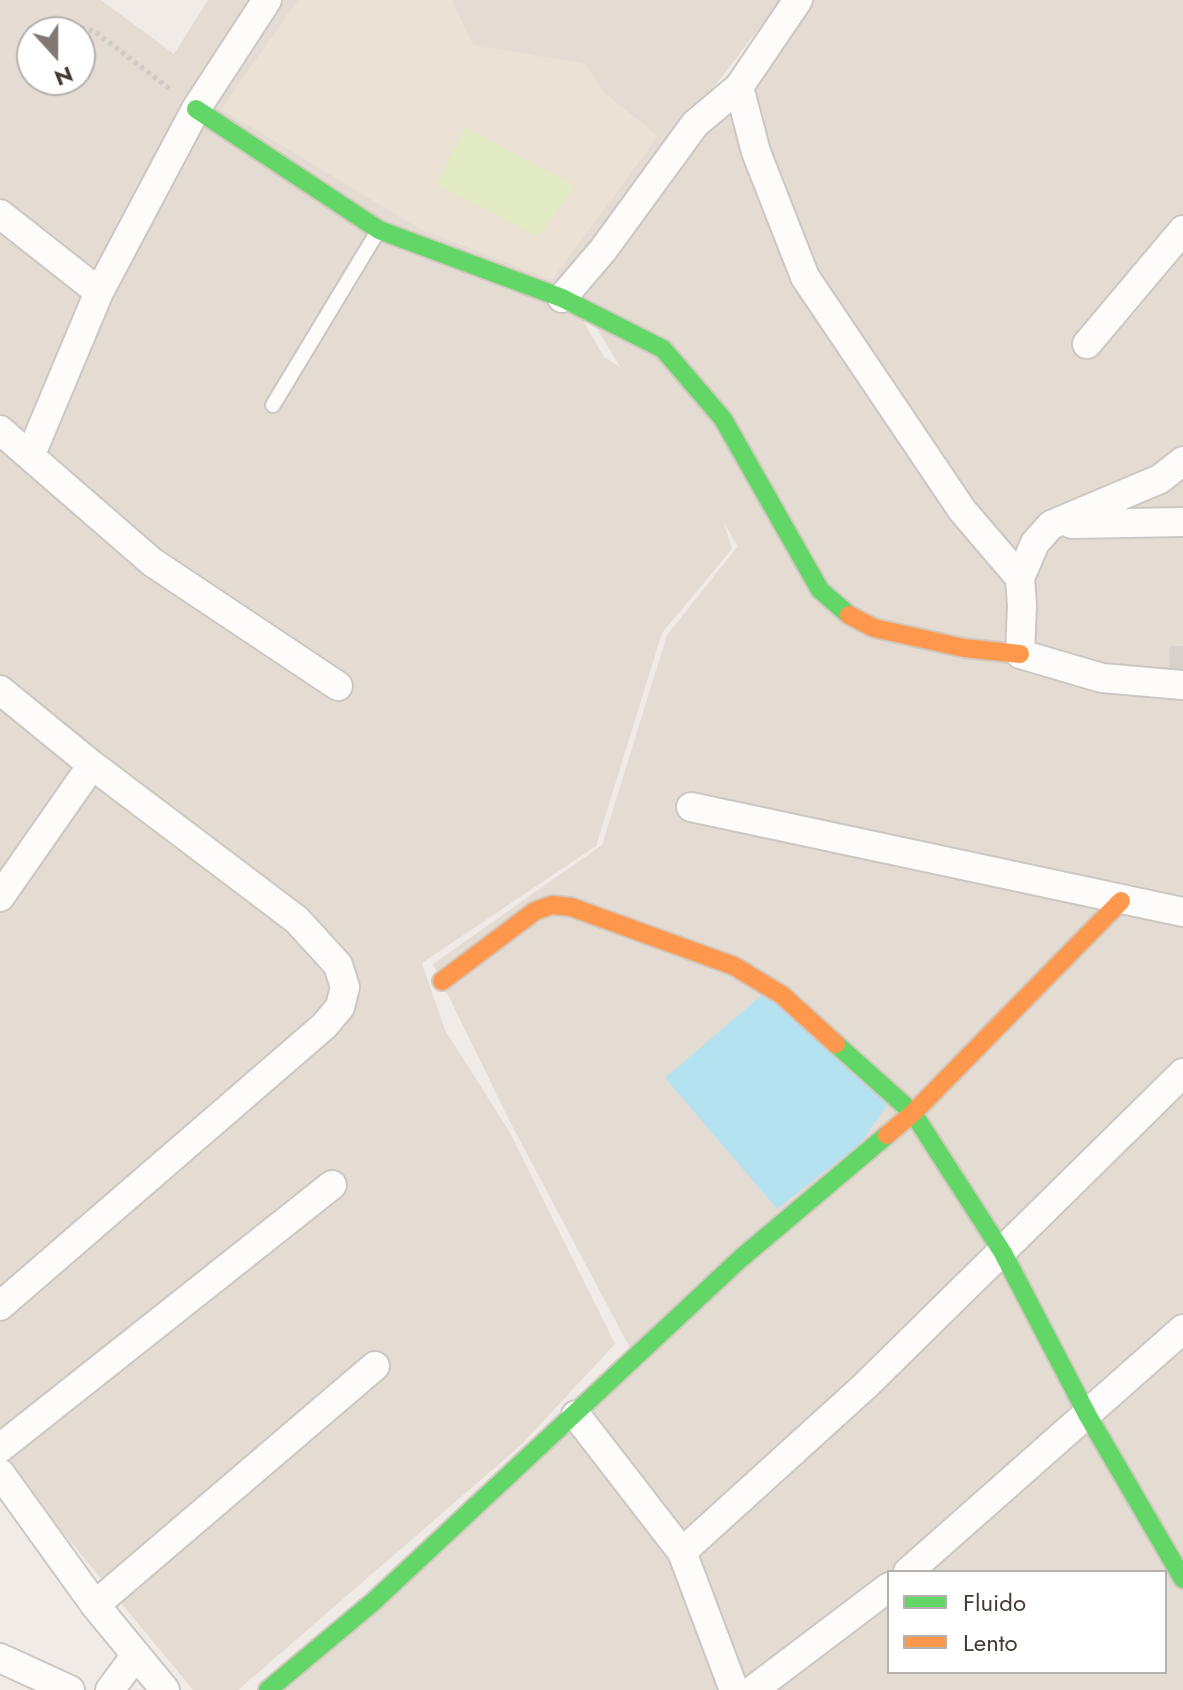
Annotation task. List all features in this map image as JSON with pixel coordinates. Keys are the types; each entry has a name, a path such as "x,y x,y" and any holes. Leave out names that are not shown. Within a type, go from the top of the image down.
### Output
{"street":[{"path":"31,454 99,292 196,109 267,0"},
{"path":"562,298 603,250 695,124 739,87 798,0"},
{"path":"739,87 756,152 805,277 962,510 1020,578"},
{"path":"196,109 379,230 562,298 663,349 723,419 765,488 800,559 820,590 842,611 874,628 964,648 1020,654 1102,678 1183,685"},
{"path":"0,214 99,292"},
{"path":"1087,344 1183,230"},
{"path":"0,430 152,562 338,686"},
{"path":"1020,654 1020,578 1035,543 1051,525 1160,479 1183,461"},
{"path":"1051,525 1183,522"},
{"path":"0,690 92,765 297,920 338,965 345,987 340,1007 324,1026 0,1306"},
{"path":"0,897 92,765"},
{"path":"691,807 1183,912"},
{"path":"268,1690 373,1602 740,1259 913,1113 1121,901"},
{"path":"442,981 535,911 552,905 571,907 734,966 782,995 913,1113 1003,1253 1088,1416 1175,1568"},
{"path":"682,1552 865,1386 1183,1073"},
{"path":"0,1448 332,1185"},
{"path":"910,1570 1183,1329"},
{"path":"95,1605 375,1366"},
{"path":"576,1415 682,1552 734,1690"},
{"path":"0,1473 95,1605 165,1690"},
{"path":"753,1690 887,1589"},
{"path":"110,1690 136,1655"},
{"path":"0,1658 70,1690"}],"lane":[{"path":"273,405 379,230"}],"path":[{"path":"96,33 196,109"}],"shaded area":[{"path":"0,0 101,0 174,54 208,0 781,0 562,284 604,357 621,368 577,296 815,0 1183,0 1183,1690 268,1690 638,1363 509,1120 433,964 602,845 667,635 738,546 724,523 732,549 662,633 596,846 422,963 445,1030 509,1131 615,1344 521,1445 238,1690 193,1690 0,1456"},
{"path":"298,0 452,0 473,45 586,64 605,93 658,136 552,280 420,229 221,109"}],"green space":[{"path":"465,127 575,186 538,237 436,184"}],"water":[{"path":"776,983 890,1101 860,1144 777,1209 665,1078"}],"building":[{"path":"1170,647 1183,647 1183,672 1171,672"}],"traffic: fast":[{"path":"196,109 379,230 562,298 663,349 723,419 820,590 849,615"},
{"path":"836,1044 913,1113 1003,1253 1088,1416 1183,1579"},
{"path":"268,1690 373,1602 740,1259 887,1135"}],"traffic: slow":[{"path":"849,615 874,628 964,648 1020,654"},
{"path":"887,1135 913,1113 1121,901"},
{"path":"442,981 535,911 552,905 571,907 734,966 782,995 836,1044"}]}
